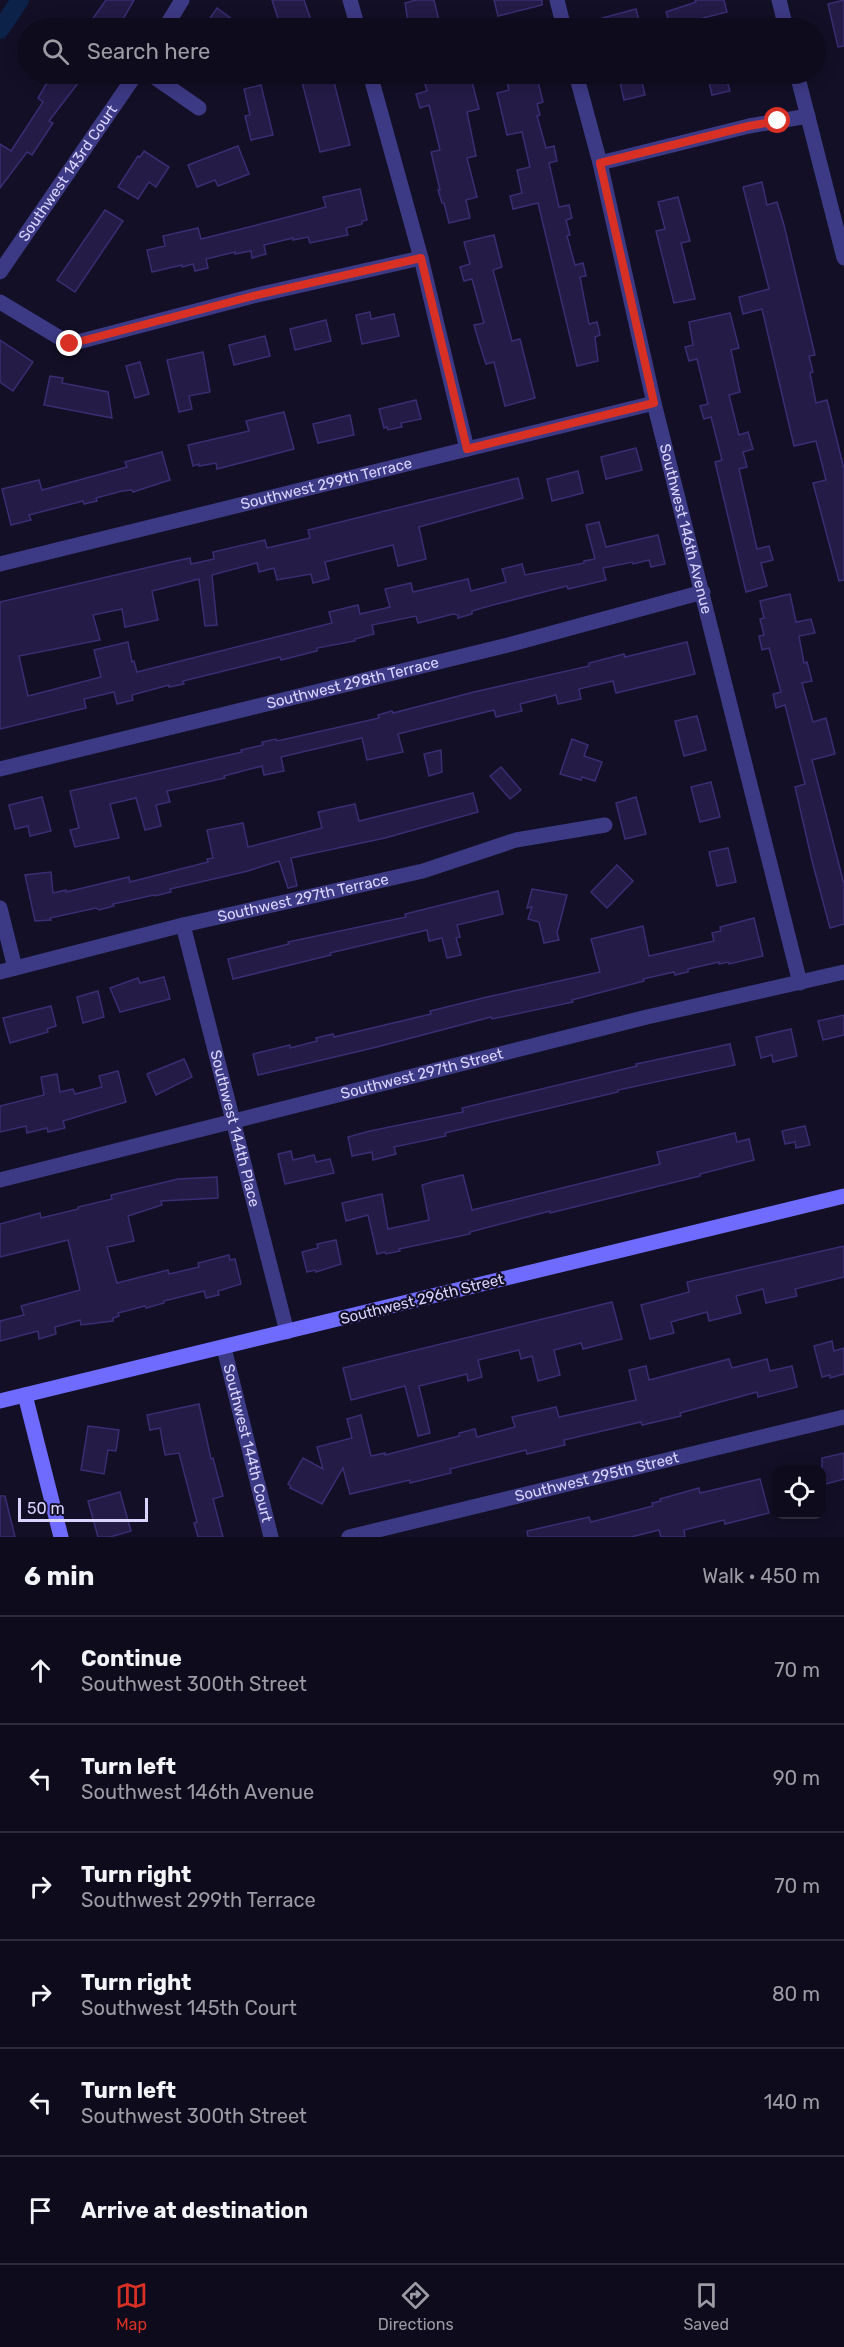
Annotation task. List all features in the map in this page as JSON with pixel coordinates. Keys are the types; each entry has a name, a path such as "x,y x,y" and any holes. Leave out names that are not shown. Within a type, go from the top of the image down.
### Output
{"street":[{"path":"171,18 183,0"},
{"path":"350,0 355,18"},
{"path":"557,0 562,18"},
{"path":"779,0 784,18"},
{"name":"Southwest 143rd Court","path":"0,272 129,84"},
{"path":"164,84 199,108"},
{"path":"373,84 421,258 467,449"},
{"name":"Southwest 146th Avenue","path":"579,84 600,163 654,403 800,983"},
{"path":"800,84 844,258"},
{"path":"600,163 749,126 808,116"},
{"path":"0,302 70,344 253,296 421,258"},
{"name":"Southwest 299th Terrace","path":"0,564 654,403"},
{"name":"Southwest 298th Terrace","path":"0,769 508,645 703,592"},
{"name":"Southwest 297th Terrace","path":"7,970 183,925 423,871 516,840 605,825"},
{"path":"0,908 7,970"},
{"name":"Southwest 144th Place","path":"183,925 287,1332"},
{"name":"Southwest 297th Street","path":"0,1180 234,1123 636,1020 844,972"},
{"name":"Southwest 296th Street","path":"0,1401 844,1196"},
{"name":"Southwest 144th Court","path":"224,1348 271,1537"},
{"path":"25,1395 61,1537"},
{"name":"Southwest 295th Street","path":"349,1537 844,1417"}],"building":[{"path":"106,0 134,0 124,18 93,18"},
{"path":"272,0 304,0 310,18 278,18"},
{"path":"416,0 434,0 438,18 407,18 405,3"},
{"path":"494,0 542,0 542,5 498,16"},
{"path":"695,0 724,0 727,12 703,18 668,18 666,12 696,2"},
{"path":"844,0 844,46 838,47 828,4"},
{"path":"217,8 230,18 210,18"},
{"path":"636,9 638,18 602,18"},
{"path":"46,84 77,84 49,121 53,123 32,155 27,152 0,188 0,144 11,151 43,102 38,98"},
{"path":"303,84 335,84 350,145 320,152"},
{"path":"425,84 473,84 479,109 467,112 476,156 467,158 477,197 466,200 470,218 449,223 444,203 442,203 431,152 440,150 429,105 420,108 416,94 427,91"},
{"path":"508,84 538,84 543,102 537,104 540,115 537,116 546,148 554,146 557,161 549,163 559,207 569,205 572,218 566,220 570,235 567,236 575,265 583,263 586,276 580,277 589,324 597,322 600,335 595,337 598,361 577,366 538,203 513,209 510,196 522,193 517,170 530,167 522,132 507,135 497,93 509,90"},
{"path":"620,84 642,84 645,95 624,100"},
{"path":"709,84 728,84 730,91 712,95"},
{"path":"261,85 273,135 251,140 245,116 250,115 244,89"},
{"path":"238,146 249,174 218,186 215,180 197,187 188,165"},
{"path":"144,151 169,167 156,187 149,182 138,199 118,187 138,156 140,157"},
{"path":"762,182 767,205 777,202 784,225 815,355 809,356 816,403 827,400 844,469 844,580 839,581 813,483 826,480 816,441 794,446 762,309 743,314 739,297 769,289 743,187"},
{"path":"360,189 367,220 362,221 362,224 346,228 348,235 310,243 308,237 293,240 293,238 264,245 266,254 252,258 251,251 235,254 235,252 206,259 208,268 195,271 193,264 152,272 147,250 165,246 163,236 198,228 201,239 326,207 323,197"},
{"path":"678,197 690,241 681,243 695,299 674,303 656,231 665,229 658,202"},
{"path":"105,210 123,221 75,292 57,280"},
{"path":"494,235 502,267 493,270 512,341 520,339 535,398 505,406 494,362 486,364 474,325 484,323 472,279 464,281 460,267 470,264 464,242"},
{"path":"370,312 371,319 394,314 399,336 362,344 356,315"},
{"path":"730,313 739,348 731,350 740,392 729,395 739,435 748,432 753,449 743,452 747,467 739,469 757,549 769,546 773,560 761,563 767,586 746,592 715,462 722,460 711,417 704,419 700,406 708,404 697,359 689,361 685,347 693,345 689,322"},
{"path":"326,320 331,341 295,350 290,329"},
{"path":"265,336 270,356 234,365 229,345"},
{"path":"0,340 33,362 13,391 0,382"},
{"path":"203,352 210,392 189,396 192,409 179,412 167,360"},
{"path":"140,362 149,394 135,398 126,366"},
{"path":"50,376 63,378 62,383 108,392 112,418 44,405"},
{"path":"416,400 421,419 401,423 402,427 388,430 387,427 384,428 379,409"},
{"path":"284,412 294,449 217,469 216,463 193,466 188,445 249,431 246,421"},
{"path":"350,415 354,435 318,443 313,424"},
{"path":"636,448 642,470 606,479 601,457"},
{"path":"162,452 170,480 133,492 132,490 122,491 96,498 97,501 84,504 83,501 29,515 31,520 11,525 2,489 39,480 42,490 127,467 125,462"},
{"path":"578,471 583,493 552,501 547,479"},
{"path":"518,478 523,498 419,527 426,559 398,566 393,545 325,562 329,579 313,583 311,574 277,580 274,568 259,572 257,563 212,575 217,625 205,626 199,579 152,591 158,620 125,627 122,609 93,615 100,640 19,656 28,696 101,677 94,650 128,642 132,662 134,661 137,672 332,623 329,612 358,605 360,614 390,607 385,589 411,583 413,592 468,579 471,591 506,582 502,569 522,564 525,575 584,563 584,561 595,559 586,525 599,522 606,547 658,535 665,564 651,567 649,560 603,568 606,580 568,589 567,586 489,606 458,618 458,615 453,614 418,623 416,616 372,625 374,634 355,639 355,641 183,681 184,684 169,687 169,685 132,695 133,700 117,704 114,692 84,699 86,708 0,729 0,602 190,558 191,564 214,559 213,552 265,540 267,548 310,538 308,530"},
{"path":"790,594 796,622 811,619 815,633 799,636 804,663 807,662 812,681 802,683 813,722 826,718 835,754 812,760 844,884 844,924 830,928 795,787 805,784 785,705 776,708 773,694 781,692 769,648 762,650 759,636 764,635 760,619 764,618 760,601"},
{"path":"687,642 695,674 616,693 613,681 579,689 581,699 558,704 556,695 520,704 522,711 496,717 494,710 398,734 403,752 367,760 362,738 281,757 284,771 264,775 262,766 224,776 225,778 167,791 170,802 156,805 161,826 145,830 136,798 110,804 119,838 75,847 70,830 79,828 70,791 242,752 241,750 263,745 262,742 276,739 277,741 379,718 378,715 392,711 393,713 589,666 589,663 624,654 625,657"},
{"path":"697,716 706,750 684,756 675,721"},
{"path":"572,739 588,745 584,756 602,762 595,781 560,774"},
{"path":"441,750 442,772 429,776 424,754"},
{"path":"501,767 521,790 510,799 490,776"},
{"path":"711,782 720,817 700,822 691,787"},
{"path":"473,793 478,812 385,838 291,858 297,886 288,888 279,861 248,871 170,889 171,892 113,904 114,906 99,910 96,908 50,918 51,920 35,921 25,875 51,872 53,893 129,877 130,882 208,862 207,859 213,858 207,830 243,823 248,847 322,828 318,812 355,804 359,821"},
{"path":"42,797 51,831 30,836 28,826 15,829 9,805"},
{"path":"636,797 646,834 625,839 616,803"},
{"path":"728,848 736,882 717,886 709,852"},
{"path":"617,865 633,881 607,908 591,892"},
{"path":"532,889 567,895 557,933 559,940 544,943 539,922 528,919 532,907 527,908"},
{"path":"498,891 503,914 457,925 460,937 456,938 461,955 447,958 442,938 429,941 427,930 233,979 228,959 289,944 288,942 406,917 405,914"},
{"path":"754,918 763,956 729,964 728,962 719,964 719,962 688,969 688,972 675,975 674,972 643,979 644,981 572,1000 573,1002 492,1019 491,1017 258,1075 253,1054 290,1045 290,1048 317,1041 316,1038 333,1034 334,1037 431,1014 430,1011 487,997 600,972 591,939 643,926 649,956 714,941 712,933 721,931 720,927"},
{"path":"164,977 170,999 120,1012 110,988 138,978 140,983"},
{"path":"98,991 104,1017 83,1023 77,997"},
{"path":"51,1006 56,1026 47,1029 48,1032 10,1043 3,1018"},
{"path":"844,1015 844,1035 823,1040 818,1021"},
{"path":"791,1029 797,1056 773,1062 772,1055 761,1058 756,1037"},
{"path":"730,1044 735,1065 618,1090 618,1092 445,1133 446,1136 394,1147 396,1154 373,1160 372,1152 352,1156 348,1137 463,1112 462,1108 637,1066 636,1064"},
{"path":"184,1059 192,1077 156,1095 147,1074"},
{"path":"118,1071 126,1102 63,1121 65,1128 48,1132 47,1128 27,1133 26,1126 0,1132 0,1106 44,1095 41,1077 57,1074 60,1092 73,1089 75,1094 102,1087 99,1076"},
{"path":"805,1126 810,1145 796,1148 795,1142 785,1144 782,1131"},
{"path":"735,1133 737,1142 749,1139 754,1160 700,1174 700,1176 550,1213 550,1211 470,1232 470,1234 399,1249 400,1251 386,1254 385,1252 377,1254 368,1215 346,1221 342,1203 382,1194 388,1229 429,1220 422,1185 432,1182 463,1175 472,1210 660,1164 657,1152"},
{"path":"291,1151 293,1160 314,1155 316,1162 330,1159 334,1173 285,1184 278,1154"},
{"path":"217,1177 218,1198 161,1201 162,1205 128,1216 134,1241 107,1247 117,1283 168,1270 169,1274 199,1267 198,1263 229,1255 230,1260 235,1259 241,1284 218,1291 219,1295 206,1298 204,1291 146,1308 145,1306 118,1313 119,1316 113,1318 113,1321 81,1325 80,1320 55,1327 56,1334 39,1339 38,1331 0,1341 0,1321 24,1315 21,1306 80,1290 68,1240 0,1257 0,1224 40,1213 41,1218 78,1209 78,1207 112,1199 111,1195 178,1179"},
{"path":"336,1240 341,1264 316,1272 315,1270 307,1272 302,1252 318,1248 317,1244"},
{"path":"844,1246 844,1277 795,1289 797,1296 766,1303 763,1289 736,1296 741,1313 709,1321 707,1312 671,1322 674,1333 650,1339 641,1305 689,1292 687,1282"},
{"path":"612,1302 622,1339 583,1349 581,1343 554,1350 560,1375 538,1381 532,1356 521,1359 519,1350 478,1360 482,1377 468,1381 467,1374 419,1386 430,1433 418,1436 405,1386 351,1400 343,1368"},
{"path":"832,1341 834,1351 844,1348 844,1374 830,1378 830,1375 822,1377 814,1346"},
{"path":"729,1359 732,1368 767,1359 770,1371 792,1366 797,1387 758,1397 757,1392 680,1413 681,1416 642,1425 641,1422 564,1440 565,1445 527,1454 526,1450 450,1469 451,1473 350,1494 343,1468 322,1504 290,1488 288,1484 303,1458 323,1469 317,1447 352,1438 347,1419 361,1415 371,1456 385,1453 385,1455 459,1436 459,1433 475,1429 477,1437 515,1427 512,1417 556,1407 559,1417 636,1400 629,1370 646,1366 649,1380"},
{"path":"199,1404 211,1459 213,1458 223,1496 213,1499 223,1537 198,1537 194,1523 197,1522 179,1453 165,1455 160,1428 150,1430 147,1415"},
{"path":"88,1426 119,1430 116,1451 108,1450 104,1474 81,1470"},
{"path":"844,1453 844,1479 826,1484 826,1465 822,1465 822,1458"},
{"path":"760,1479 769,1513 725,1524 724,1520 684,1530 685,1537 661,1537 659,1530 631,1537 528,1537 527,1531 589,1517 591,1522 653,1506 652,1503 661,1501 660,1499 699,1488 700,1493"},
{"path":"120,1492 131,1531 110,1537 98,1537 88,1501"},
{"path":"0,1496 5,1496 15,1537 0,1537"}],"waterway":[{"path":"0,30 20,0"}],"route":[{"path":"70,344 253,296 421,258 467,449 654,403 600,163 778,121"}]}
